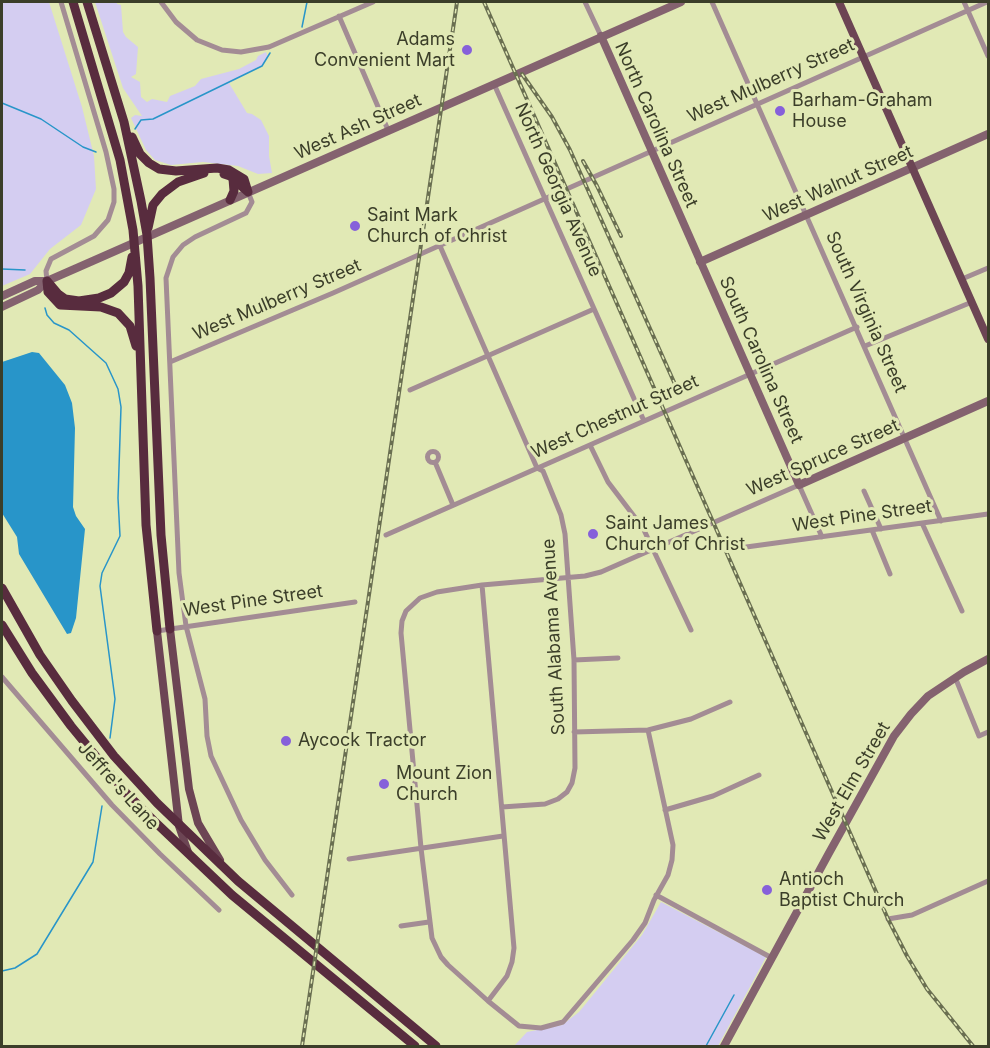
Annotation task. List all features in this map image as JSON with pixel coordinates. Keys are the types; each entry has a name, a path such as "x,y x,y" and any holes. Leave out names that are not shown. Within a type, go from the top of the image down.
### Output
{"highway":[{"path":"73,2 120,160 135,246 146,525 156,631"},
{"path":"87,2 124,122 147,235 161,535 170,629"},
{"path":"124,122 140,154 154,166 170,171 217,168 230,170 244,179 248,192"},
{"path":"147,235 153,205 172,185 191,176 221,173 233,179 248,192"},
{"path":"230,200 234,191 233,179"},
{"path":"47,281 65,299 87,301 106,296 126,278 135,246"},
{"path":"47,281 48,292 60,305 106,308 123,317 132,331 140,369"},
{"path":"2,588 45,663 93,730 135,780 229,873 436,1047"},
{"path":"2,625 45,690 90,751 126,793 194,861 232,895 415,1047"}],"main road":[{"path":"839,2 988,339"},
{"path":"170,629 193,807 206,838 229,873"},
{"path":"156,631 179,826 183,844 194,861"}],"street":[{"path":"47,281 46,271 51,259 94,236 108,220 114,202 114,189 106,152 61,2"},
{"path":"161,2 176,22 206,45 231,51 249,52 268,47 373,2"},
{"name":"North Carolina Street","path":"585,2 700,262"},
{"name":"West Ash Street","path":"2,296 35,281 47,281 681,2"},
{"name":"South Virginia Street","path":"712,2 866,346 941,521"},
{"path":"964,2 988,56"},
{"name":"West Mulberry Street","path":"170,362 440,246 545,197 987,2"},
{"path":"339,16 388,130"},
{"name":"North Georgia Avenue","path":"494,84 644,421"},
{"name":"West Walnut Street","path":"700,262 988,134"},
{"path":"248,192 252,202 246,213 189,241 177,251 170,264 166,285 177,550 186,626 205,699 208,746 219,776 237,813 265,860 292,895"},
{"name":"South Alabama Avenue","path":"440,246 537,468 543,471 561,515 565,534 574,660 572,783 567,792 546,804 502,807"},
{"name":"South Carolina Street","path":"700,262 822,537"},
{"path":"963,279 988,268"},
{"name":"West Ash Street","path":"2,307 39,290 47,281"},
{"path":"866,346 972,302"},
{"path":"410,390 594,309"},
{"name":"West Chestnut Street","path":"386,535 857,327"},
{"name":"West Spruce Street","path":"421,848 401,633 406,611 416,601 425,595 482,585 601,572 988,401"},
{"path":"590,445 608,482 637,519 691,630"},
{"path":"435,462 453,505"},
{"path":"864,491 880,529"},
{"name":"West Pine Street","path":"739,548 988,514"},
{"path":"922,523 962,611"},
{"path":"872,530 890,574"},
{"path":"482,585 514,948 507,976 488,1001"},
{"name":"West Pine Street","path":"156,631 355,602"},
{"path":"574,660 618,658"},
{"name":"West Elm Street","path":"724,1047 888,744 921,703 955,677 988,659"},
{"name":"Jeffre's Lane","path":"2,677 112,805 166,861 219,910"},
{"path":"955,677 979,736 988,732"},
{"path":"574,732 648,730 691,719 730,702"},
{"path":"421,848 429,922 432,938 441,957 488,1001 519,1026 541,1028 563,1022 633,940 645,923 668,875 673,845 648,730"},
{"path":"665,810 713,796 759,776"},
{"path":"349,859 503,837"},
{"path":"888,919 912,915 988,881"},
{"path":"656,896 772,958"},
{"path":"400,926 429,922"},
{"path":"415,1047 423,1036"}],"shaded area":[{"path":"2,2 49,2 82,107 94,156 96,189 81,225 50,249 30,274 2,286"},
{"path":"95,2 117,2 121,5 123,32 138,47 136,74 131,77 140,82 141,97 147,102 152,99 167,102 170,96 195,86 201,79 239,69 266,52 268,57 262,66 229,83 247,113 261,120 269,136 272,173 258,174 238,166 203,162 171,165 155,160 146,150 131,118 135,115 142,116 123,88"},
{"path":"661,902 766,957 718,1046 514,1046 527,1032 562,1025 579,1012 642,935"}],"water":[{"path":"32,352 39,353 65,385 72,403 75,428 73,507 85,529 76,618 71,633 67,634 19,554 17,537 2,513 2,362"}],"waterway":[{"path":"302,27 307,2"},
{"path":"135,129 141,120 153,119 262,66 270,53"},
{"path":"2,103 41,119 83,147 96,152"},
{"path":"2,269 25,270"},
{"path":"45,308 47,315 54,323 69,330 106,363 118,389 121,407 118,498 120,536 102,573 100,586 115,699 110,738"},
{"path":"2,971 15,968 37,954 93,862 102,806"},
{"path":"706,1046 734,995"}],"railway":[{"path":"302,1046 457,2"},
{"path":"484,2 888,919 927,989 973,1046"},
{"path":"522,74 552,117 570,150 678,391"},
{"path":"583,161 621,236"}],"place":[{"name":"Adams Convenient Mart","path":"467,50"},
{"name":"Barham-Graham House","path":"780,111"},
{"name":"Saint Mark Church of Christ","path":"355,226"},
{"name":"Saint James Church of Christ","path":"593,534"},
{"name":"Aycock Tractor","path":"286,741"},
{"name":"Mount Zion Church","path":"384,784"},
{"name":"Antioch Baptist Church","path":"767,890"}]}
